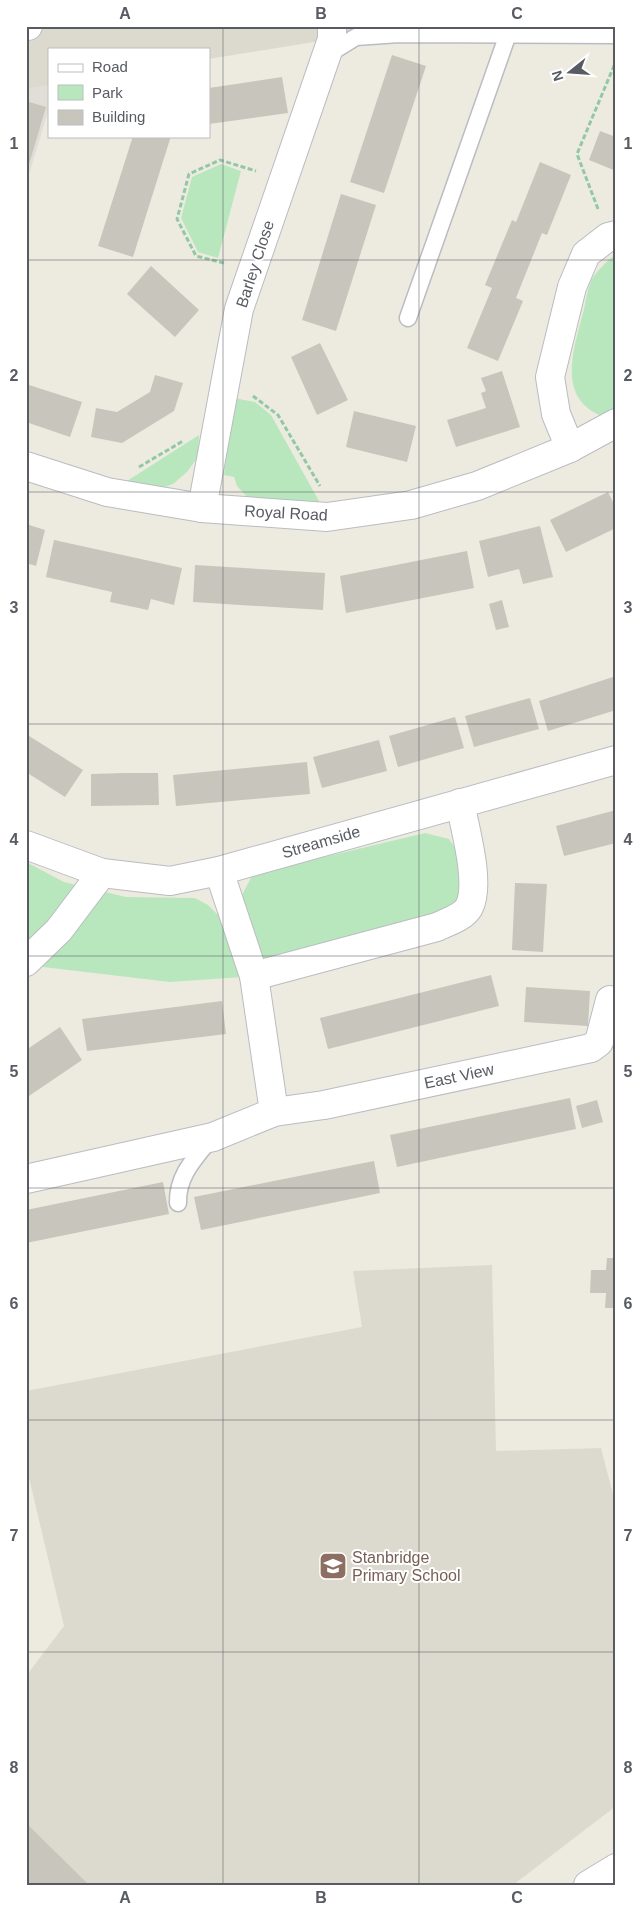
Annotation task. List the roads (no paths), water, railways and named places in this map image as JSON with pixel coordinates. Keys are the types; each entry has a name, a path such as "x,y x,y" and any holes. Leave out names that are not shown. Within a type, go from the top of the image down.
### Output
{"street":[{"name":"Barley Close","path":"202,508 238,310 332,39 332,26"},
{"path":"570,448 556,414 550,377 572,287 586,254 612,236"},
{"name":"Royal Road","path":"26,466 107,492 202,508 327,517 412,505 468,489 570,448 616,423"},
{"name":"Streamside","path":"26,845 102,873 170,881 219,871 616,760"},
{"path":"254,976 437,927 456,918 469,908 474,890 460,803"},
{"path":"219,871 254,976 274,1112"},
{"path":"26,962 59,930 102,873"},
{"name":"East View","path":"26,1179 212,1137 274,1112 324,1105 591,1048 599,1042 610,1000"},
{"path":"588,1885 616,1868"}],"lane":[{"path":"325,56 356,37 399,34 616,35"},
{"path":"408,318 508,34"},
{"path":"178,1203 178,1189 181,1180 212,1137"}],"place":[{"name":"Stanbridge Primary School","path":"333,1566"}]}
